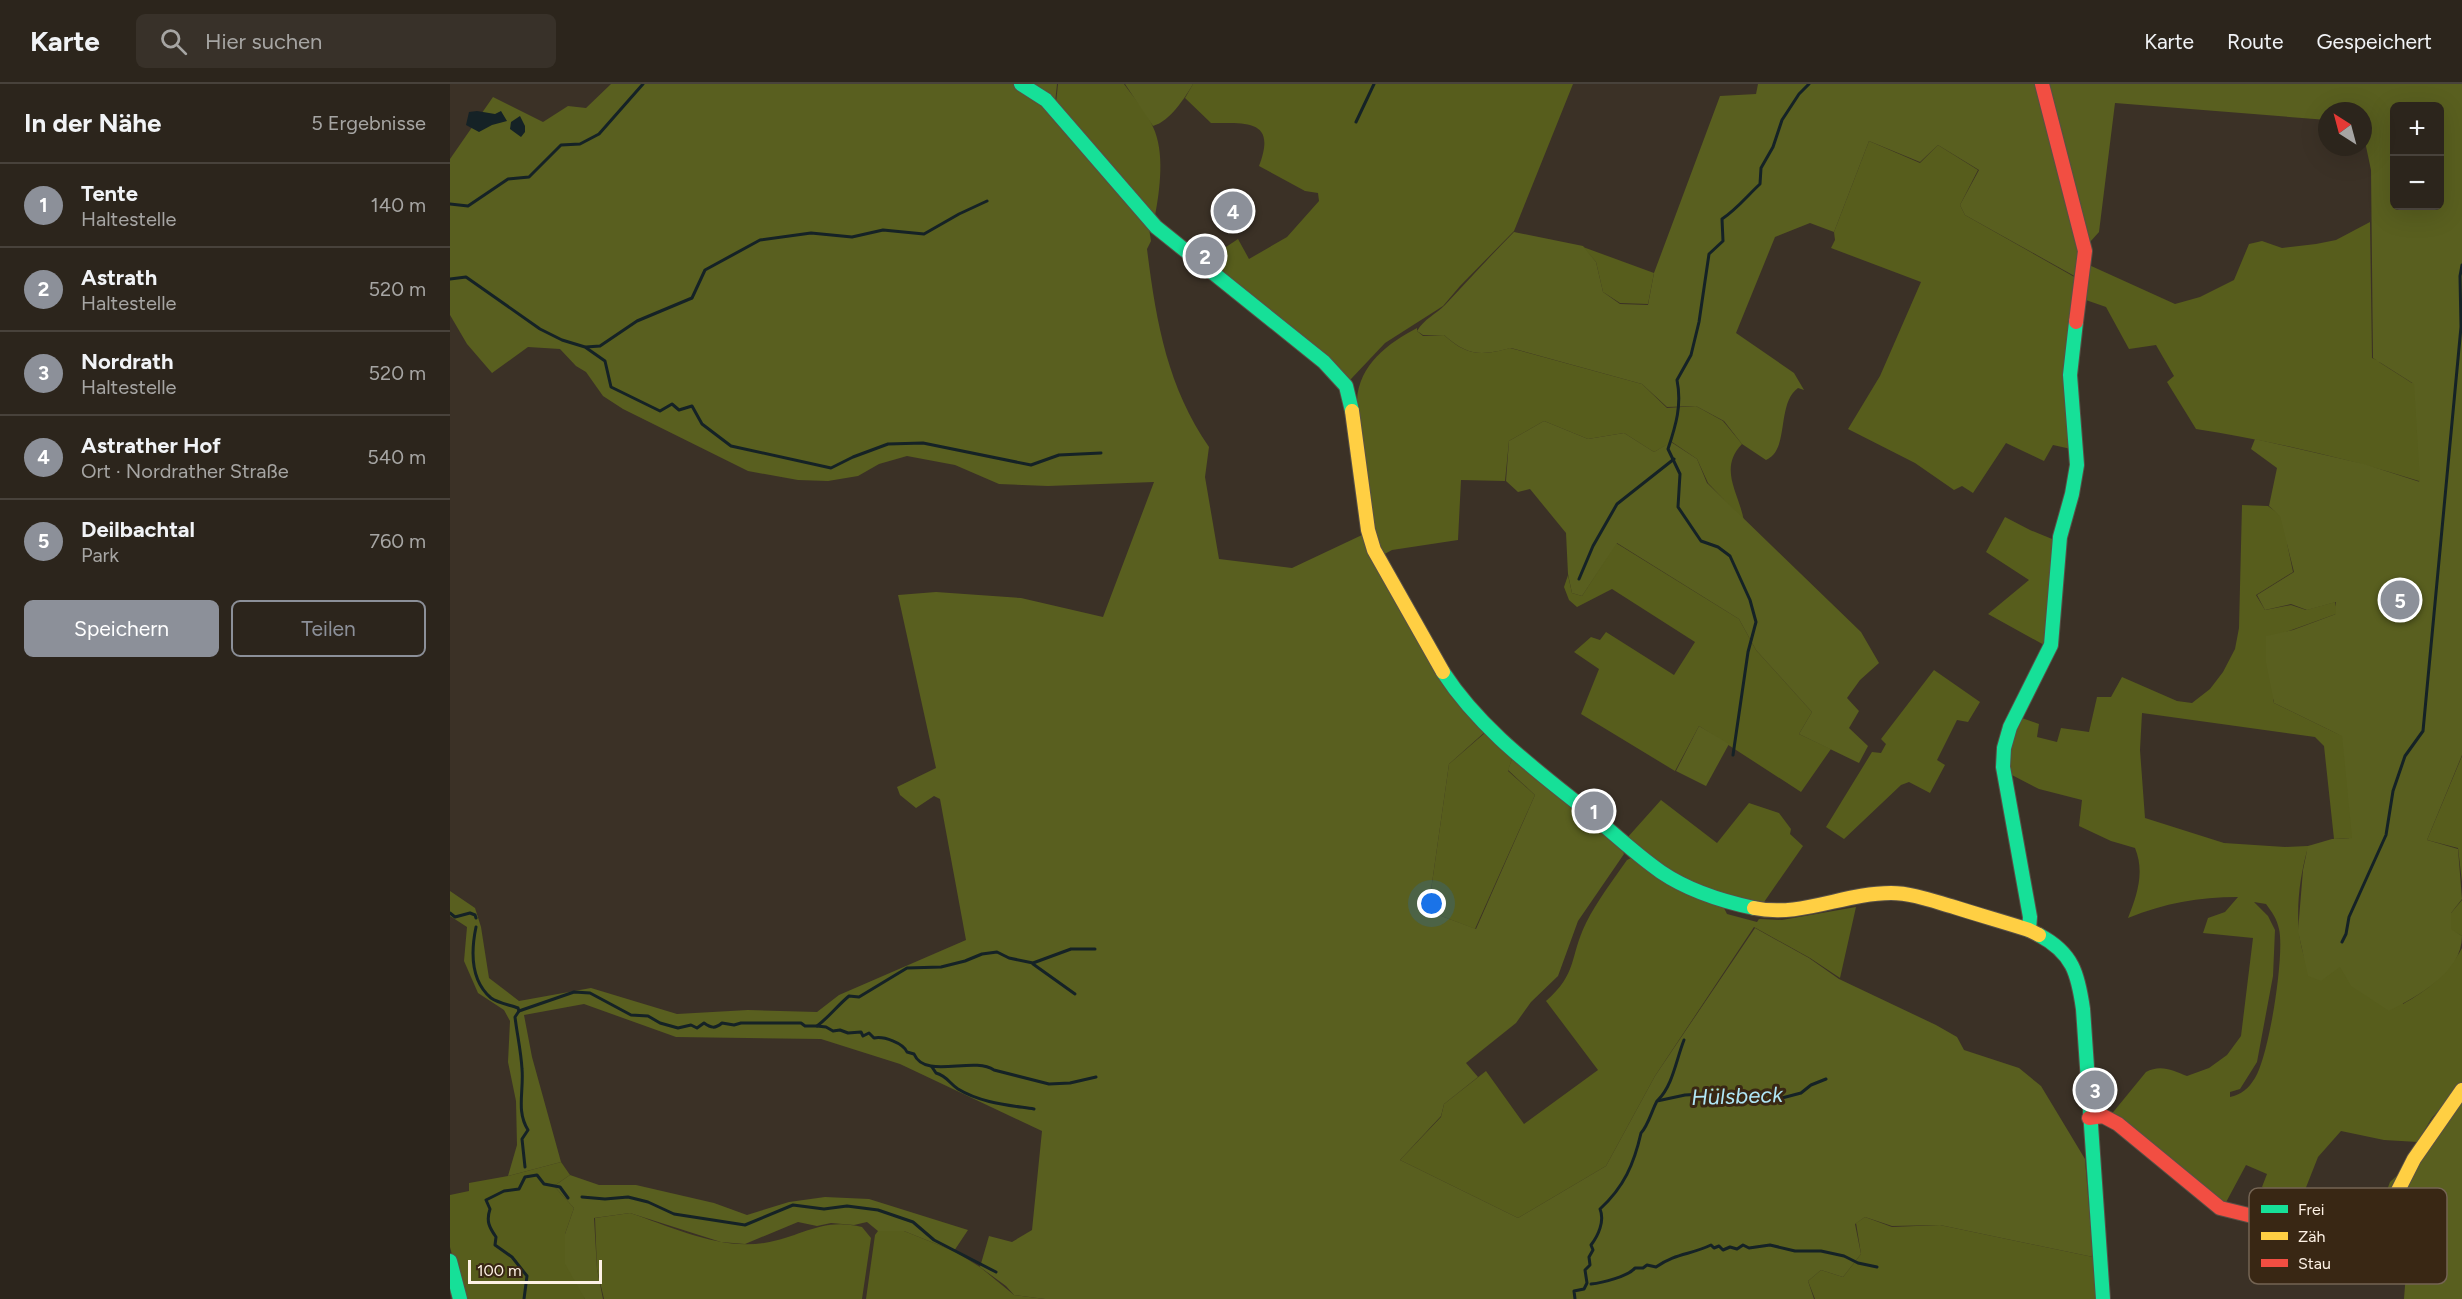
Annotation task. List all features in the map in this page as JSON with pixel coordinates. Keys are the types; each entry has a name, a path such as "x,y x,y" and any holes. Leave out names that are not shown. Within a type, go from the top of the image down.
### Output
{"main road":[{"path":"1021,84 1046,100 1156,227 1324,362 1346,386 1352,406 1368,530 1374,550 1429,650 1456,692 1474,714 1514,752 1661,872 1694,891 1726,902 1771,911 1807,908 1865,894 1893,893 1916,896 2030,930 2050,940 2064,953 2074,967 2079,983 2103,1299"},
{"path":"2030,930 2030,917 2003,767 2004,748 2010,727 2051,645 2060,537 2077,465 2070,375 2085,251 2042,84"},
{"path":"2398,1188 2462,1090"},
{"path":"2089,1118 2103,1116 2118,1124 2220,1208 2249,1216"},
{"path":"450,1261 460,1299"}],"green space":[{"path":"611,84 1057,84 1055,103 1149,228 1151,241 1147,249 1159,327 1173,377 1195,424 1209,447 1205,477 1219,559 1292,568 1362,535 1486,731 1449,764 1428,911 1476,929 1535,795 1508,770 1512,759 1621,847 1624,854 1578,921 1558,976 1531,1002 1516,1023 1466,1063 1478,1077 1444,1104 1441,1116 1400,1160 1518,1218 1606,1166 1655,1076 1755,928 1809,958 1839,979 1957,1037 1964,1050 2019,1068 2041,1086 2085,1159 2093,1257 1940,1225 1892,1226 1865,1217 1855,1224 1861,1254 1843,1277 1821,1270 1808,1281 1814,1299 1045,1299 1014,1295 1006,1286 980,1267 989,1236 1012,1242 1032,1230 1042,1131 900,1064 821,1039 676,1037 584,1004 524,1015 532,1057 561,1162 508,1176 517,1145 516,1101 508,1062 510,1021 504,1010 478,993 464,961 467,927 450,916 450,891 475,908 481,927 489,978 519,1001 591,988 677,1014 748,1010 817,1012 839,995 966,940 940,799 934,796 916,808 900,795 897,787 936,768 898,595 936,592 1021,598 1103,617 1154,482 1048,486 999,484 955,465 907,456 879,464 858,476 828,481 798,480 748,471 623,409 603,396 586,372 576,366 560,349 528,347 492,373 467,344 450,315 450,159 493,97 543,122 568,106 586,108"},
{"path":"1058,84 1124,84 1140,105 1153,127 1159,148 1160,183 1155,216 1056,103"},
{"path":"1125,84 1193,84 1171,114 1153,126"},
{"path":"1193,84 1573,84 1514,231 1443,306 1385,343 1351,379 1347,380 1205,261 1238,239 1249,259 1287,237 1319,201 1318,193 1305,191 1259,166 1264,151 1264,139 1255,127 1236,123 1211,123 1185,98"},
{"path":"1758,84 2462,84 2462,755 2427,840 2458,849 2462,899 2451,913 2451,929 2462,936 2455,961 2436,982 2389,1011 2351,986 2340,967 2321,981 2308,976 2298,931 2303,870 2308,846 2332,839 2352,838 2342,736 2274,703 2266,663 2266,636 2293,630 2336,614 2336,602 2307,610 2291,604 2265,610 2257,595 2294,572 2280,516 2269,506 2277,468 2251,449 2255,439 2364,464 2420,482 2414,384 2373,358 2371,170 2368,156 2372,156 2372,102 2318,102 2318,119 2115,103 2099,232 2081,252 2078,278 1965,215 1960,205 1979,170 1938,145 1920,162 1869,141 1834,232 1810,223 1775,237 1736,333 1794,373 1804,390 1798,388 1791,395 1778,447 1766,460 1742,444 1724,421 1696,406 1667,407 1642,384 1511,348 1483,353 1475,352 1460,347 1444,335 1423,335 1417,331 1445,305 1514,232 1583,246 1596,262 1603,292 1620,304 1648,305 1654,273 1720,96 1756,94"},
{"path":"2462,84 2413,851 2401,995 2403,1004 2429,987 2450,966 2462,948 2462,1083 2431,1119 2418,1142 2384,1140 2341,1131 2318,1157 2306,1188 2264,1188 2262,1187 2267,1174 2246,1165 2224,1206 2110,1116 2146,1072 2161,1068 2187,1076 2209,1068 2227,1055 2241,1036 2253,938 2203,933 2208,918 2225,912 2238,897 2182,902 2155,908 2128,918 2140,875 2135,848 2111,841 2079,826 2082,800 2039,789 2008,773 2007,762 2019,717 2039,724 2037,737 2057,742 2061,728 2089,732 2097,697 2111,697 2122,677 2177,701 2192,703 2210,689 2223,672 2235,649 2239,628 2242,505 2268,506 2279,514 2420,496 2419,481 2309,451 2196,429 2167,382 2174,376 2156,345 2129,349 2106,307 2083,299 2089,265 2175,304 2200,297 2234,280 2249,244 2262,241 2282,248 2316,244 2336,240 2370,222 2372,358 2377,360 2380,122 2372,117 2372,102 2318,102 2318,110 2110,87","holes":["2379,362 2412,368 2413,383 2412,383","2287,543 2343,568 2337,611 2335,602 2306,610 2291,605 2265,610 2256,595 2293,572","2336,614 2305,633 2286,632","2273,699 2340,735 2274,703","2142,713 2315,737 2324,746 2334,839 2349,838 2350,844 2285,847 2224,843 2145,818 2140,750","2307,851 2304,956 2299,931 2298,904","2254,902 2266,904 2278,925 2280,942 2278,981 2266,1049 2260,1066 2255,1078 2247,1088 2238,1095 2230,1097 2230,1092 2240,1089 2257,1062 2273,976 2275,930 2268,916"]},
{"path":"1869,141 1920,163 1938,145 1978,170 1960,205 1965,215 2078,279 2071,449 2053,445 2044,461 2006,443 1973,493 1962,486 1954,490 1915,463 1848,429 1880,376 1921,282 1831,248 1835,240 1834,232"},
{"path":"1583,247 1654,273 1648,304 1620,303 1603,292 1596,262"},
{"path":"1417,328 1423,336 1444,335 1460,347 1475,352 1491,352 1510,348 1642,384 1667,408 1696,406 1723,421 1742,444 1731,463 1731,472 1744,521 1708,483 1697,459 1672,442 1654,452 1624,433 1588,439 1544,421 1509,441 1505,481 1461,480 1458,540 1392,550 1381,556 1357,400 1359,387 1363,376 1377,356"},
{"path":"1544,421 1588,439 1624,433 1654,452 1671,442 1697,459 1707,483 1861,632 1879,663 1860,680 1847,698 1859,711 1849,728 1868,746 1859,763 1799,734 1812,712 1756,650 1739,619 1617,543 1582,596 1572,593 1568,574 1566,533 1530,489 1518,492 1506,481 1509,441"},
{"path":"2005,517 2057,541 2046,646 1988,614 2029,580 1986,552"},
{"path":"1616,543 1739,619 1756,650 1812,712 1799,734 1831,749 1801,792 1699,726 1675,771 1581,714 1599,669 1574,652 1591,637 1600,640 1606,632 1674,675 1695,642 1612,589 1577,607 1569,600 1564,587 1568,575 1572,593 1582,596"},
{"path":"1934,670 1980,702 1968,722 1957,720 1937,760 1945,765 1930,793 1909,782 1901,785 1844,839 1826,827 1872,752 1881,753 1886,744 1881,739"},
{"path":"1699,726 1729,744 1706,786 1676,771"},
{"path":"1486,732 1512,759 1508,771 1535,795 1475,929 1428,911 1449,764"},
{"path":"2462,756 2462,882 2458,848 2427,840"},
{"path":"1661,800 1717,843 1749,803 1779,813 1791,829 1790,834 1803,846 1762,905 1695,886 1666,869 1627,838"},
{"path":"1633,857 1677,890 1724,908 1727,914 1757,922 1759,919 1782,920 1856,907 1840,978 1810,958 1754,927 1655,1076 1606,1166 1518,1218 1400,1160 1441,1117 1444,1104 1486,1071 1524,1124 1598,1070 1546,1001 1568,973 1581,935 1595,907 1627,860"},
{"path":"2462,900 2462,936 2451,930 2451,913"},
{"path":"2462,1084 2462,1299 2404,1299 2405,1284 2447,1284 2447,1188 2388,1188 2390,1182 2402,1171 2432,1119"},
{"path":"561,1162 570,1175 554,1186 574,1208 565,1234 585,1299 463,1299 450,1247 450,1195 469,1191 469,1183 508,1176"},
{"path":"570,1175 599,1185 636,1185 714,1203 747,1215 789,1202 825,1197 869,1199 968,1230 954,1251 904,1231 878,1231 867,1222 854,1225 831,1223 817,1226 798,1222 745,1244 721,1242 630,1213 594,1218 597,1269 603,1299 585,1299 565,1264 565,1234 574,1208 554,1186"},
{"path":"630,1213 696,1236 730,1243 764,1243 835,1224 862,1227 871,1238 862,1299 604,1299 597,1269 595,1218"},
{"path":"1865,1217 1892,1227 1940,1225 2093,1257 2097,1299 1815,1299 1808,1281 1821,1270 1843,1277 1861,1254 1856,1223"},
{"path":"878,1231 904,1231 954,1251 980,1267 1014,1295 1045,1299 866,1299 875,1235"}],"shaded area":[{"path":"501,111 507,121 479,132 466,125 469,112 495,114"},
{"path":"520,116 525,126 525,132 521,137 510,129 511,122"}],"waterway":[{"path":"450,204 468,206 508,179 529,177 561,145 580,144 599,134 643,84"},
{"path":"1356,122 1374,84"},
{"path":"1733,755 1748,652 1756,622 1750,600 1730,556 1718,547 1701,541 1678,507 1680,474 1668,449 1677,415 1679,398 1677,380 1691,355 1699,322 1709,254 1723,241 1722,219 1760,184 1761,168 1773,147 1782,120 1799,94 1809,84"},
{"path":"586,347 600,346 637,321 692,298 705,270 760,240 811,233 852,237 883,230 924,234 987,201"},
{"path":"2342,942 2349,917 2386,835 2393,791 2405,756 2423,731 2461,327 2460,276 2462,265"},
{"path":"450,279 466,277 540,329 562,340 585,347 605,361 611,387 660,411 672,404 679,410 692,406 702,424 731,446 831,468 888,444 923,443 1031,465 1059,455 1101,453"},
{"path":"1579,579 1593,546 1617,504 1674,459"},
{"path":"450,913 455,917 470,913 476,918"},
{"path":"476,927 473,955 479,983 491,998 518,1008 519,1011 515,1017 522,1069 521,1108 528,1130 522,1139 525,1167"},
{"path":"519,1011 574,992 590,993 631,1015 648,1016 660,1023 678,1028 691,1025 697,1028 704,1023 713,1027 722,1023 734,1025 801,1023 805,1026 817,1026 849,996 859,997 907,968 941,967 982,954 997,952 1009,958 1033,963 1071,949 1095,949"},
{"path":"1033,964 1075,994"},
{"path":"817,1026 833,1031 861,1032 863,1036 869,1033 874,1038 893,1041 928,1066 985,1066 1049,1084 1070,1083 1096,1077"},
{"path":"1658,1100 1671,1080 1684,1040"},
{"path":"932,1067 936,1073 967,1094 995,1103 1034,1109"},
{"name":"Hülsbeck","path":"1575,1299 1574,1291 1584,1289 1587,1283 1585,1270 1590,1265 1589,1257 1593,1250 1591,1245 1601,1223 1600,1209 1616,1192 1627,1174 1641,1133 1657,1101 1685,1095 1740,1092 1764,1093 1782,1098 1801,1093 1811,1085 1826,1079"},
{"path":"524,1299 527,1276 512,1257 495,1245 496,1237 489,1224 490,1209 486,1200 504,1191 519,1189 525,1177 537,1175 544,1184 560,1187 568,1198"},
{"path":"582,1197 605,1199 628,1197 648,1202 674,1214 745,1225 793,1205 824,1209 847,1206 878,1210 913,1222 934,1240 996,1272"},
{"path":"1591,1284 1608,1281 1635,1268 1643,1268 1647,1265 1656,1267 1670,1259 1711,1245 1714,1248 1719,1246 1723,1250 1730,1247 1737,1249 1743,1245 1749,1248 1770,1245 1795,1251 1821,1251 1877,1267"}],"traffic: fast":[{"path":"1021,84 1046,100 1156,227 1324,362 1346,386 1352,411"},
{"path":"2029,930 2030,917 2003,767 2004,748 2010,727 2051,645 2060,537 2077,465 2070,375 2076,322"},
{"path":"1443,672 1474,712 1509,747 1651,865 1694,890 1717,899 1754,908"},
{"path":"2039,935 2060,949 2067,957 2079,985 2083,1009 2103,1299"},
{"path":"450,1261 460,1299"}],"traffic: slow":[{"path":"1352,411 1368,530 1374,550 1443,672"},
{"path":"1754,908 1788,910 1874,894 1899,893 1930,900 2039,935"},
{"path":"2399,1188 2414,1159 2462,1090"}],"traffic: jam":[{"path":"2042,84 2085,251 2076,322"},
{"path":"2089,1118 2103,1116 2118,1124 2220,1208 2249,1215"}],"place":[{"name":"Astrather Hof","path":"1233,211"},
{"name":"Astrath","path":"1205,256"},
{"name":"Deilbachtal","path":"2400,600"},
{"name":"Tente","path":"1594,811"},
{"name":"Nordrath","path":"2095,1090"}]}
